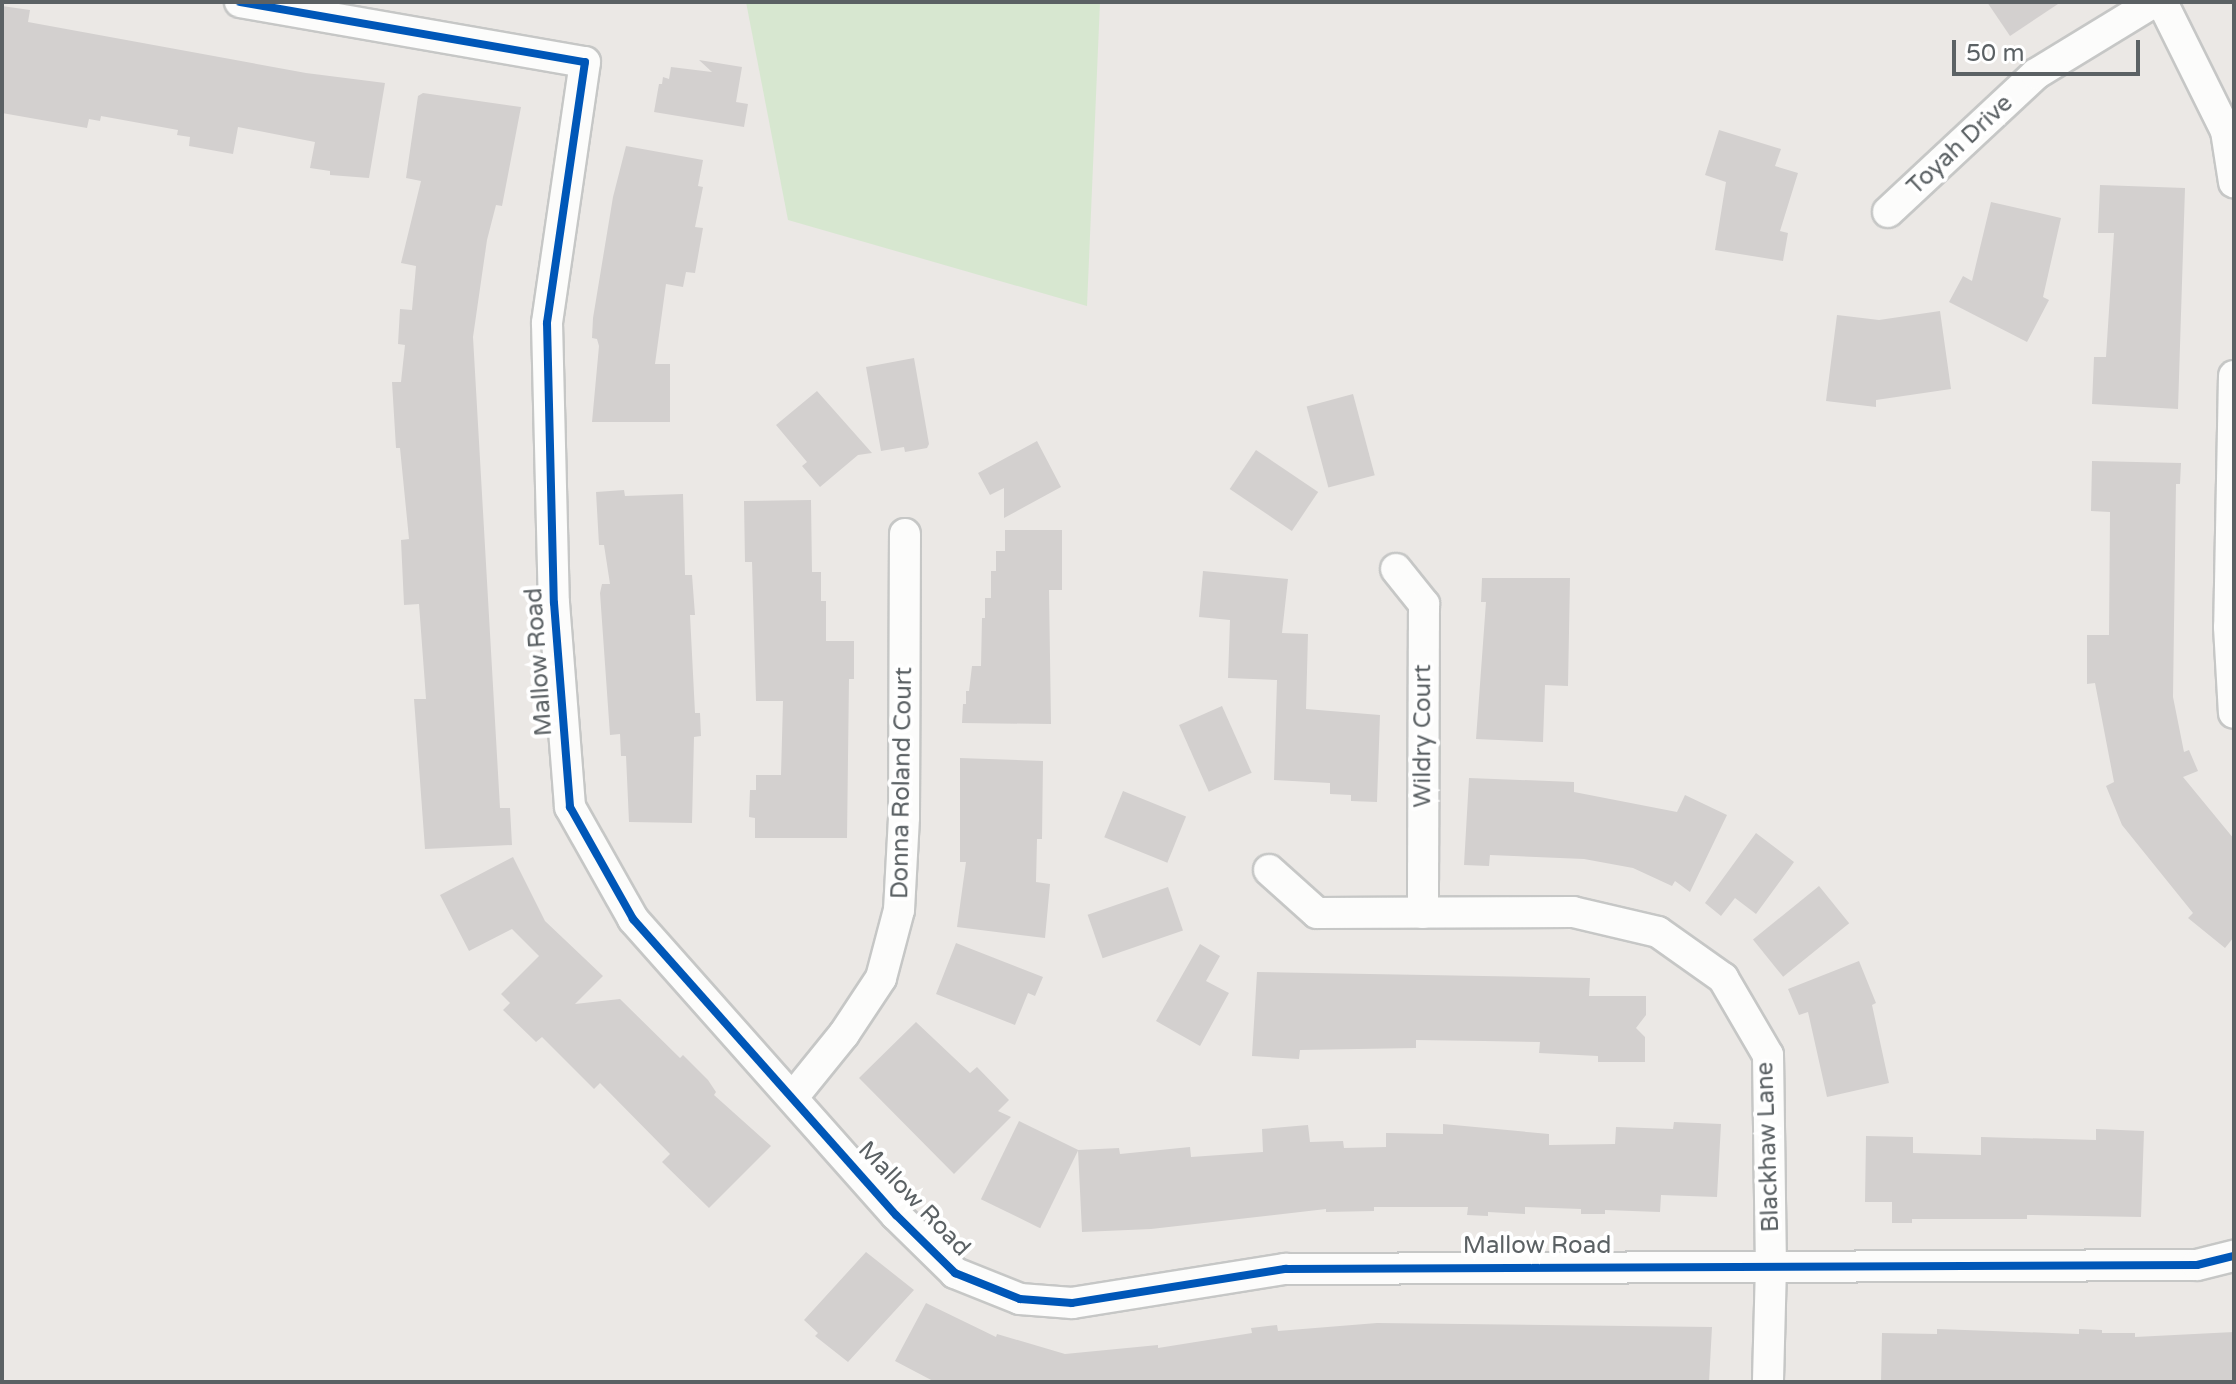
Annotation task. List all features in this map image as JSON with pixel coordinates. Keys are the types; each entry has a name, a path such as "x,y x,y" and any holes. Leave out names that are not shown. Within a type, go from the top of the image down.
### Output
{"street":[{"name":"Mallow Road","path":"240,2 585,62 547,323 554,603 570,807 633,919 896,1215 955,1273 1020,1299 1072,1303 1285,1269 2197,1265 2234,1256"},
{"name":"Toyah Drive","path":"1888,212 2036,74 2154,2"},
{"path":"2162,2 2226,131 2234,182"},
{"path":"2234,376 2229,627 2234,713"},
{"name":"Donna Roland Court","path":"793,1097 844,1034 881,978 899,910 904,817 905,534"},
{"name":"Wildry Court","path":"1396,569 1424,604 1423,913"},
{"name":"Blackhaw Lane","path":"1269,870 1317,913 1573,912 1658,932 1723,978 1768,1055 1771,1266 1768,1382"}],"green space":[{"path":"746,2 1100,2 1087,306 788,220"}],"building":[{"path":"1987,2 2061,2 2010,36"},
{"path":"2,6 30,10 28,22 306,73 385,83 369,178 330,175 330,171 310,168 315,142 238,127 233,154 189,146 190,137 177,135 178,130 101,116 100,121 89,119 87,128 2,113"},
{"path":"699,60 742,67 736,102 748,104 744,127 654,112 659,84 662,84 663,77 669,79 671,67 712,72"},
{"path":"423,93 521,107 502,206 496,205 487,240 473,337 500,808 510,808 512,845 425,849 414,699 426,699 419,604 404,605 401,540 409,539 400,448 396,448 392,382 401,382 405,345 398,344 400,309 412,310 416,266 401,263 421,181 406,178 418,96"},
{"path":"1719,130 1781,149 1775,166 1798,173 1780,231 1788,233 1783,261 1715,250 1726,182 1705,175"},
{"path":"626,146 703,160 698,186 703,187 695,227 703,228 695,273 686,272 683,287 666,284 655,364 670,364 670,422 592,422 599,346 597,339 592,338 593,318 613,197"},
{"path":"2100,185 2185,188 2178,409 2092,404 2094,357 2106,357 2114,233 2098,233"},
{"path":"1991,202 2061,218 2043,297 2049,300 2027,342 1949,302 1963,276 1972,281"},
{"path":"1940,311 1951,389 1876,400 1876,407 1826,401 1837,315 1879,320"},
{"path":"914,358 929,444 927,448 905,452 904,447 881,451 866,367"},
{"path":"817,391 872,453 858,455 820,487 802,466 807,462 776,425"},
{"path":"1353,394 1375,475 1328,488 1307,406"},
{"path":"1037,441 1061,487 1004,518 1004,488 990,495 978,473"},
{"path":"1256,450 1318,492 1292,531 1230,489"},
{"path":"2092,461 2181,463 2180,484 2176,484 2173,697 2184,752 2189,750 2198,771 2183,777 2234,839 2234,937 2225,948 2188,918 2193,913 2122,825 2106,786 2114,782 2095,683 2087,684 2087,635 2109,635 2110,512 2091,511"},
{"path":"624,490 625,496 683,494 685,575 692,575 695,615 690,615 695,713 700,713 701,736 694,737 692,823 629,822 626,756 621,756 620,734 610,735 600,593 602,584 610,584 604,545 599,545 596,492"},
{"path":"811,500 812,572 821,572 821,601 826,601 826,641 854,641 854,679 849,679 847,838 755,838 755,818 749,817 750,790 756,790 756,775 781,775 783,701 756,701 752,562 745,562 744,501"},
{"path":"1005,530 1062,530 1062,590 1049,590 1051,724 962,723 972,666 981,666 985,598 991,598 991,571 996,571 996,551 1005,551"},
{"path":"1203,571 1288,579 1282,633 1308,634 1306,709 1380,715 1377,802 1351,801 1351,795 1330,794 1330,783 1274,780 1277,680 1228,678 1230,620 1199,617"},
{"path":"1482,578 1570,578 1568,686 1545,685 1543,742 1476,739 1486,602 1481,602"},
{"path":"1222,706 1252,773 1209,792 1179,725"},
{"path":"960,758 1043,761 1042,839 1037,839 1036,882 1050,884 1045,938 957,927 966,862 960,862"},
{"path":"1469,778 1574,782 1574,792 1677,812 1685,795 1727,815 1690,892 1675,881 1672,886 1633,868 1584,859 1490,855 1489,866 1464,865"},
{"path":"1123,791 1186,816 1167,863 1104,837"},
{"path":"1756,833 1794,862 1756,914 1735,898 1721,916 1705,903"},
{"path":"513,857 545,921 603,976 575,1004 620,999 680,1058 683,1055 708,1080 716,1092 714,1095 771,1146 709,1208 662,1162 670,1154 600,1083 594,1089 542,1037 536,1042 503,1010 510,1003 501,994 539,956 512,929 469,951 440,895"},
{"path":"1819,886 1849,923 1783,977 1753,939"},
{"path":"1168,887 1183,930 1103,958 1088,915"},
{"path":"956,943 1043,977 1035,996 1028,993 1015,1025 936,994"},
{"path":"1200,944 1220,956 1206,981 1229,993 1200,1046 1156,1021"},
{"path":"1859,961 1876,1003 1872,1005 1889,1083 1827,1097 1808,1012 1799,1015 1788,989"},
{"path":"1257,972 1590,978 1589,996 1646,996 1646,1015 1636,1028 1645,1037 1645,1062 1598,1062 1598,1056 1539,1053 1540,1042 1484,1041 1416,1040 1416,1048 1300,1050 1299,1059 1252,1056"},
{"path":"916,1022 970,1073 977,1067 1009,1100 998,1111 1011,1117 954,1174 859,1078"},
{"path":"1019,1121 1078,1150 1040,1228 981,1199"},
{"path":"1674,1122 1721,1124 1717,1197 1661,1195 1660,1212 1605,1210 1605,1214 1581,1214 1581,1209 1525,1207 1525,1214 1488,1212 1488,1216 1467,1215 1468,1207 1374,1207 1374,1211 1326,1212 1326,1209 1151,1229 1082,1232 1078,1150 1119,1148 1120,1154 1190,1147 1191,1157 1263,1152 1262,1129 1308,1125 1310,1142 1343,1141 1344,1148 1386,1147 1386,1133 1443,1134 1443,1124 1549,1134 1549,1145 1615,1144 1616,1127 1673,1129"},
{"path":"2096,1129 2144,1131 2141,1217 2027,1215 2027,1219 1912,1219 1912,1223 1892,1223 1892,1202 1865,1202 1866,1136 1913,1137 1913,1153 1981,1155 1981,1137 2096,1140"},
{"path":"866,1252 914,1290 848,1362 815,1336 818,1333 804,1320"},
{"path":"926,1303 996,1337 997,1334 1065,1354 1158,1345 1158,1348 1252,1333 1251,1328 1277,1325 1278,1331 1377,1323 1712,1327 1709,1382 935,1382 895,1361"},
{"path":"1937,1329 2079,1334 2079,1329 2135,1333 2135,1337 2234,1332 2234,1382 1881,1382 1882,1333 1937,1334"}],"cycle path":[{"path":"240,2 585,62 547,323 554,603 570,807 633,919 896,1215 955,1273 1020,1299 1072,1303 1285,1269 2197,1265 2234,1256"}]}
